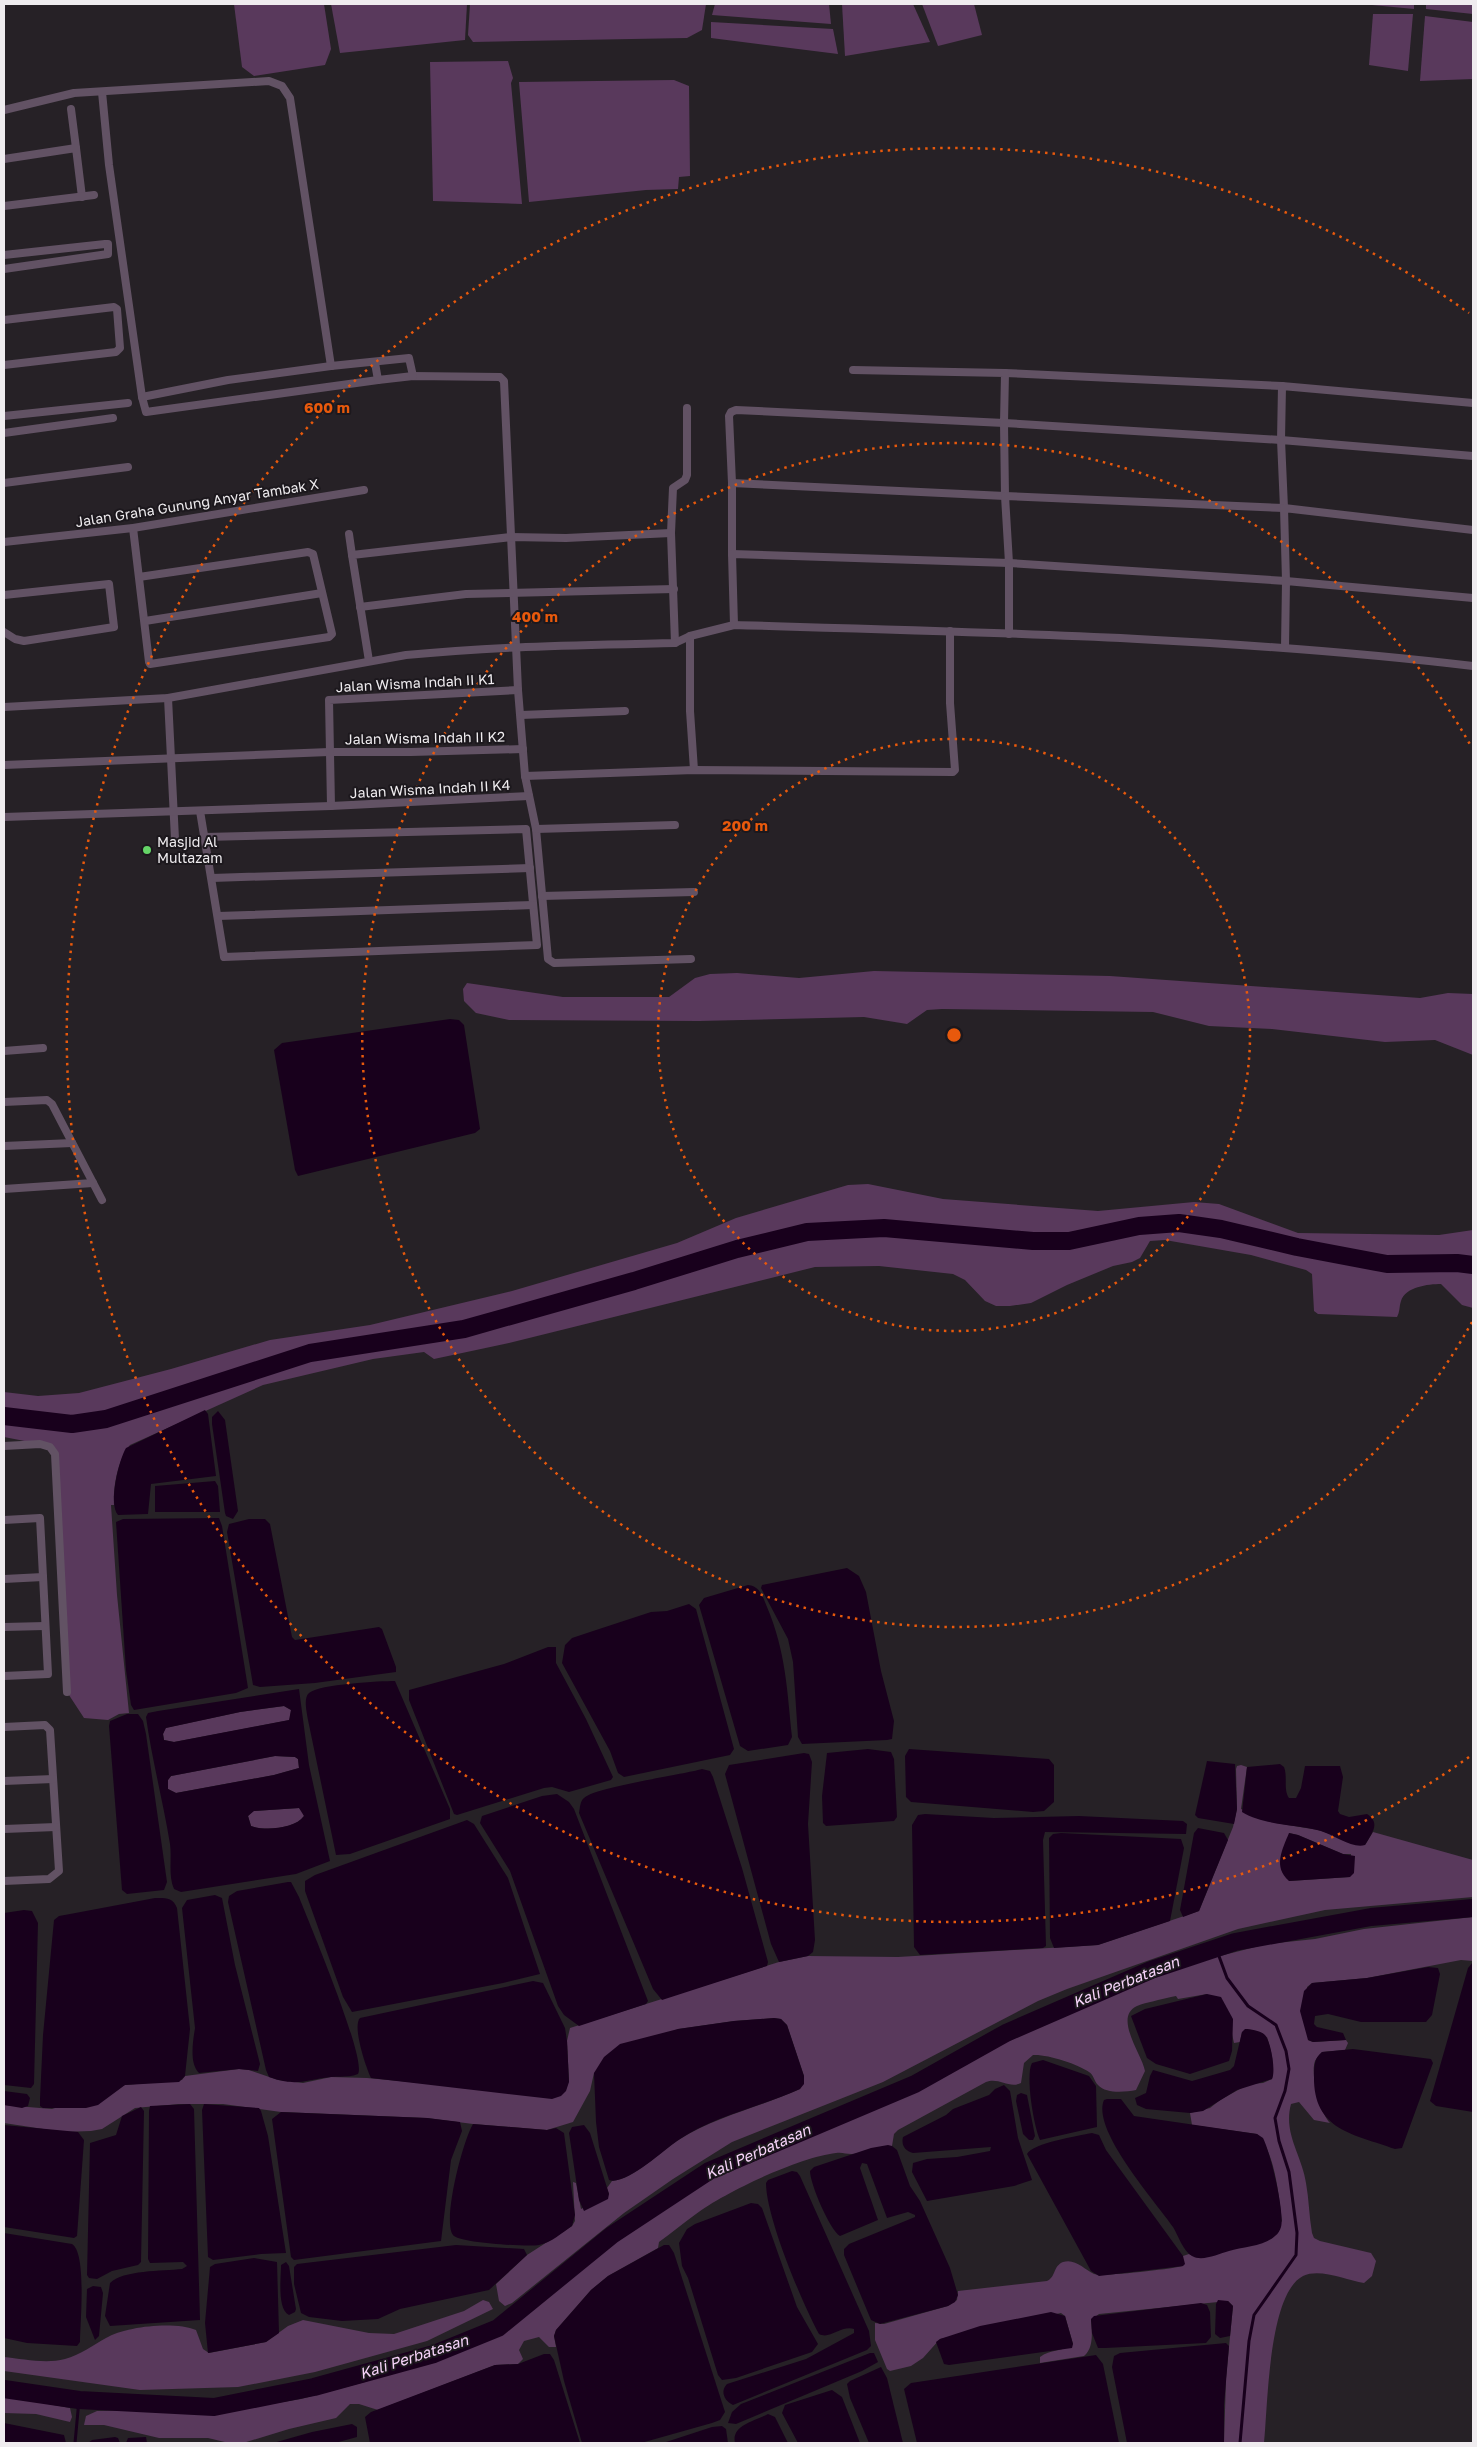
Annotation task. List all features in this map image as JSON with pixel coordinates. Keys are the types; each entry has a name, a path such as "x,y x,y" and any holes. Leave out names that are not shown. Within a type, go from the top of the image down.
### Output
{"street":[{"path":"4,110 58,96 102,92 270,81 282,86 290,98 331,366"},
{"path":"102,92 109,165 142,397 146,412 377,370 412,368 500,377 504,381 518,690 525,776 536,829 548,959 554,963 691,959"},
{"path":"71,110 82,197"},
{"path":"4,159 76,148"},
{"path":"4,206 94,194"},
{"path":"4,255 108,244 108,254 105,256 4,269"},
{"path":"4,320 114,306 117,308 120,348 116,352 4,365"},
{"path":"142,397 228,380 331,366 377,370 409,358 412,368"},
{"path":"853,370 1004,373 1282,386 1473,403"},
{"path":"1004,373 1004,496 1009,563 1009,634"},
{"path":"1282,386 1281,440 1286,582 1285,648"},
{"path":"13,431 9,417 128,403"},
{"path":"675,643 671,533 673,488 685,480 687,475 687,408"},
{"path":"734,625 729,416 736,410 1004,423 1281,440 1473,456"},
{"path":"4,433 113,418"},
{"path":"4,483 128,467"},
{"path":"732,482 1284,508 1473,530"},
{"name":"Jalan Graha Gunung Anyar Tambak X","path":"4,542 133,528 364,490"},
{"path":"133,528 149,662 153,665 329,637 332,634 313,554 308,552 139,577"},
{"path":"352,556 511,537 566,538 671,533"},
{"path":"349,534 369,661"},
{"path":"732,554 1009,563 1286,582 1473,598"},
{"path":"4,595 110,584 114,627 111,629 24,641 15,639 4,632"},
{"path":"360,607 466,594 674,589"},
{"path":"145,621 322,593"},
{"path":"4,707 168,698 369,661 440,651 675,643 690,636 734,625 950,631 1285,648 1473,666"},
{"path":"525,776 694,770 953,772 955,770 950,703 950,631"},
{"path":"690,636 690,711 694,770"},
{"name":"Jalan Wisma Indah II K1","path":"331,806 328,702 332,699 518,690"},
{"path":"168,698 175,839"},
{"path":"521,715 625,711"},
{"name":"Jalan Wisma Indah II K2","path":"4,765 329,752 523,749"},
{"name":"Jalan Wisma Indah II K4","path":"4,817 331,806 529,796"},
{"path":"200,811 224,957 537,945 526,829 205,837"},
{"path":"536,829 675,825"},
{"path":"212,878 530,868"},
{"path":"542,896 694,892"},
{"path":"218,916 534,906"},
{"path":"4,1051 43,1048"},
{"path":"4,1102 47,1100 52,1104 102,1200"},
{"path":"4,1146 72,1143"},
{"path":"4,1189 93,1183"},
{"path":"4,1446 40,1444 50,1447 55,1454 67,1692"},
{"path":"4,1520 40,1518 48,1674 4,1676"},
{"path":"4,1579 42,1577"},
{"path":"4,1627 45,1626"},
{"path":"4,1727 45,1725 50,1730 60,1870 57,1875 49,1879 4,1881"},
{"path":"4,1781 53,1779"},
{"path":"4,1830 56,1827"}],"shaded area":[{"path":"234,4 324,4 331,49 325,65 254,76 242,67"},
{"path":"331,4 467,4 465,40 340,53"},
{"path":"470,4 706,4 702,30 687,38 473,42 468,35"},
{"path":"715,4 829,4 831,24 712,15"},
{"path":"842,4 913,4 930,42 845,56"},
{"path":"922,4 974,4 982,35 938,46"},
{"path":"1414,4 1414,9 1372,5"},
{"path":"1426,4 1473,4 1473,14 1426,9"},
{"path":"1373,14 1413,14 1408,71 1369,65"},
{"path":"1425,16 1473,22 1473,79 1420,81"},
{"path":"711,22 833,29 838,54 711,38"},
{"path":"508,61 513,78 511,83 522,204 433,201 430,62"},
{"path":"674,80 689,86 690,176 679,177 678,189 646,190 529,202 519,82"},
{"path":"874,971 1110,976 1420,998 1448,993 1473,994 1473,1055 1435,1040 1385,1042 1272,1029 1209,1026 1153,1012 942,1009 927,1010 907,1024 864,1017 699,1021 509,1020 476,1013 464,1001 463,989 467,983 563,997 669,997 695,978 710,974 737,973 799,978"},
{"path":"450,1019 459,1020 464,1025 480,1129 475,1133 298,1176 295,1170 274,1050 282,1043"},
{"path":"868,1184 943,1199 1098,1211 1194,1202 1219,1204 1298,1233 1439,1235 1473,1230 1473,1308 1462,1305 1441,1284 1436,1284 1418,1287 1407,1292 1401,1301 1397,1317 1318,1314 1314,1311 1312,1274 1306,1270 1251,1255 1165,1240 1150,1241 1140,1258 1132,1262 1113,1266 1067,1285 1031,1303 996,1306 985,1301 965,1280 953,1274 879,1266 815,1267 509,1343 434,1359 424,1352 373,1359 263,1385 130,1445 122,1458 114,1490 114,1505 111,1505 117,1595 129,1713 119,1714 108,1720 84,1718 67,1692 55,1454 40,1444 4,1437 4,1392 38,1396 79,1393 270,1340 370,1325 512,1291 677,1243 736,1218 848,1185"},
{"path":"205,1410 208,1414 216,1476 151,1484 148,1514 118,1515 115,1509 114,1492 120,1462 126,1448"},
{"path":"218,1411 225,1420 238,1511 233,1519 226,1516 225,1513 212,1424 212,1417"},
{"path":"215,1481 218,1486 220,1512 155,1512 155,1486"},
{"path":"219,1518 222,1526 248,1688 236,1693 134,1710 131,1705 126,1670 116,1522 123,1519"},
{"path":"249,1519 265,1519 270,1524 292,1637 295,1640 379,1627 382,1629 396,1667 396,1672 315,1683 260,1687 253,1685 227,1532 229,1524"},
{"path":"847,1568 859,1576 866,1592 881,1671 894,1721 892,1739 802,1744 798,1737 793,1662 788,1639 761,1588 762,1585"},
{"path":"748,1585 755,1587 762,1596 778,1640 785,1671 792,1737 788,1745 748,1751 740,1746 699,1605 704,1598"},
{"path":"689,1604 696,1609 734,1749 730,1755 624,1777 618,1773 610,1751 562,1663 565,1645 572,1638 590,1632 651,1612 667,1611"},
{"path":"548,1647 556,1647 556,1663 586,1719 613,1777 611,1780 569,1792 552,1787 544,1788 457,1815 454,1814 409,1700 409,1690 504,1664"},
{"path":"395,1681 450,1809 450,1819 350,1854 336,1855 308,1720 307,1695 315,1690 337,1685"},
{"path":"299,1689 309,1765 330,1861 296,1874 181,1892 174,1889 171,1873 170,1844 146,1717 148,1713","holes":["284,1706 291,1710 289,1720 174,1742 164,1740 163,1734 166,1728 240,1712","275,1756 295,1757 298,1759 299,1768 274,1775 176,1793 168,1789 168,1780 171,1776","299,1808 304,1816 294,1824 287,1826 257,1828 251,1826 248,1816 254,1811"]},
{"path":"284,1706 291,1710 290,1720 174,1742 164,1740 165,1728 240,1712"},
{"path":"127,1714 138,1714 143,1721 167,1882 164,1890 127,1894 122,1890 109,1726 110,1721"},
{"path":"868,1749 891,1752 894,1759 897,1817 894,1821 826,1826 823,1823 822,1796 827,1753"},
{"path":"909,1749 1049,1759 1054,1765 1054,1802 1044,1811 1033,1812 911,1802 906,1797 905,1756"},
{"path":"804,1753 809,1754 812,1762 808,1824 815,1940 813,1952 808,1956 779,1962 771,1944 725,1774 729,1765"},
{"path":"275,1756 295,1757 298,1759 299,1768 274,1775 176,1793 168,1789 168,1780 171,1776"},
{"path":"1207,1761 1235,1764 1237,1809 1234,1824 1198,1818 1195,1815"},
{"path":"1280,1764 1284,1767 1286,1791 1289,1798 1296,1798 1301,1788 1305,1766 1340,1766 1343,1777 1338,1811 1340,1814 1349,1817 1367,1814 1374,1821 1374,1828 1365,1845 1355,1845 1321,1831 1261,1820 1242,1812 1247,1767"},
{"path":"1237,1766 1247,1767 1241,1809 1276,1823 1318,1830 1365,1845 1373,1832 1473,1860 1473,1897 1325,1910 1238,1929 1038,2001 883,2082 732,2142 624,2213 512,2303 505,2306 499,2301 496,2284 527,2255 572,2226 575,2221 573,2182 576,2183 581,2209 609,2194 607,2188 612,2181 630,2175 672,2144 694,2131 800,2089 804,2076 787,2025 781,2019 734,2021 678,2029 594,2073 590,2091 573,2122 547,2130 427,2118 281,2112 223,2104 179,2104 135,2108 102,2129 91,2131 63,2132 4,2123 4,2105 52,2109 125,2085 182,2080 185,2076 239,2069 249,2070 278,2080 303,2083 331,2077 432,2084 569,2082 567,2041 570,2028 779,1962 808,1956 898,1957 1098,1945 1199,1911 1233,1827 1237,1809","holes":["1289,1833 1343,1854 1351,1854 1350,1877 1289,1881"]},
{"path":"702,1769 710,1771 713,1777 742,1868 768,1962 767,1966 662,2000 653,1989 579,1813 580,1807 584,1798 591,1794"},
{"path":"557,1794 569,1802 574,1809 648,2001 646,2004 579,2026 564,2015 558,2006 510,1871 480,1823 482,1816 542,1796"},
{"path":"299,1808 304,1816 300,1820 294,1824 279,1828 257,1828 251,1826 248,1816 253,1811"},
{"path":"918,1815 994,1818 1079,1816 1183,1821 1187,1824 1186,1834 1045,1832 1043,1840 1046,1946 1043,1948 920,1955 914,1947 912,1825"},
{"path":"467,1820 474,1824 508,1878 540,1974 352,2012 343,1997 305,1891 305,1881 315,1875"},
{"path":"1198,1828 1224,1833 1228,1840 1199,1911 1183,1917 1180,1910 1194,1833"},
{"path":"1289,1833 1343,1854 1355,1856 1354,1873 1350,1877 1289,1881 1281,1870 1280,1858"},
{"path":"1053,1834 1181,1839 1184,1848 1170,1921 1098,1945 1054,1948 1050,1938 1049,1838"},
{"path":"291,1882 299,1897 346,2017 354,2043 358,2074 287,2082 269,2077 266,2070 228,1902 229,1896 237,1891"},
{"path":"215,1895 222,1898 235,1965 260,2064 258,2071 239,2069 199,2073 194,2064 192,2052 195,2028 182,1908 187,1900"},
{"path":"155,1898 171,1900 177,1908 190,2029 185,2076 179,2082 125,2085 98,2105 86,2108 43,2108 40,2106 40,2099 43,2035 54,1920 59,1916"},
{"path":"24,1910 32,1911 38,1923 34,2084 31,2088 4,2085 4,1913"},
{"path":"1473,1917 1473,1961 1461,1960 1367,1978 1312,1983 1307,1987 1308,2040 1313,2042 1346,2040 1348,2043 1345,2050 1322,2052 1315,2061 1314,2075 1317,2094 1326,2118 1330,2123 1314,2120 1299,2102 1291,2104 1289,2125 1304,2173 1312,2233 1314,2238 1320,2241 1371,2253 1376,2261 1372,2276 1364,2283 1317,2273 1303,2276 1291,2287 1283,2304 1276,2327 1269,2379 1264,2443 1224,2443 1226,2378 1233,2306 1228,2301 1099,2314 1091,2320 1091,2344 1084,2356 1040,2363 1040,2357 1044,2354 1069,2347 1073,2344 1065,2316 1061,2313 940,2339 923,2358 911,2366 890,2371 887,2369 875,2340 875,2323 884,2324 948,2306 957,2300 958,2291 1047,2281 1063,2262 1072,2261 1094,2274 1100,2275 1137,2272 1183,2266 1183,2256 1189,2254 1193,2256 1267,2241 1282,2221 1275,2175 1268,2151 1263,2142 1257,2134 1192,2125 1190,2113 1210,2108 1220,2100 1249,2084 1263,2083 1272,2079 1273,2063 1270,2047 1267,2037 1242,2032 1240,2042 1234,2043 1232,2034 1207,1994 1178,1999 1176,1996 1171,1997 1137,2006 1130,2011 1128,2027 1145,2071 1136,2090 1121,2092 1106,2090 1098,2085 1091,2073 1078,2066 1054,2058 1033,2055 1024,2063 1021,2083 1012,2085 995,2081 986,2082 898,2130 894,2134 892,2146 855,2154 836,2153 803,2161 763,2177 709,2205 659,2242 658,2248 608,2276 591,2290 556,2330 554,2336 556,2347 549,2347 539,2337 524,2341 519,2350 523,2359 518,2364 495,2365 378,2410 359,2404 350,2404 336,2418 289,2429 243,2443 229,2443 208,2438 159,2438 104,2425 84,2425 86,2416 97,2411 142,2410 186,2412 252,2407 301,2399 365,2382 412,2366 487,2337 517,2316 532,2311 588,2262 673,2200 734,2163 860,2116 1042,2022 1143,1978 1177,1967 1267,1944 1315,1939 1364,1929"},
{"path":"1473,1962 1473,2112 1436,2106 1430,2101 1468,1968"},
{"path":"1428,1967 1438,1968 1440,1974 1432,2015 1426,2022 1361,2022 1328,2014 1315,2016 1314,2024 1317,2027 1343,2033 1346,2040 1313,2042 1308,2040 1300,2011 1304,1991 1312,1983 1367,1978"},
{"path":"533,1981 543,1983 565,2028 569,2082 566,2091 561,2096 552,2099 371,2078 363,2057 359,2038 358,2022 360,2018"},
{"path":"1207,1994 1221,1997 1233,2019 1232,2051 1229,2061 1190,2074 1156,2064 1147,2058 1131,2016 1145,2009"},
{"path":"781,2019 787,2025 804,2076 804,2084 800,2089 721,2118 691,2132 634,2173 624,2178 609,2180 599,2147 594,2073 604,2057 620,2044 678,2029 734,2021"},
{"path":"1245,2029 1261,2032 1265,2035 1271,2050 1273,2063 1272,2079 1237,2090 1203,2111 1190,2113 1146,2109 1137,2105 1135,2098 1146,2093 1153,2070 1192,2081 1230,2070 1234,2066 1242,2032"},
{"path":"1353,2049 1431,2059 1433,2063 1402,2148 1395,2149 1351,2134 1339,2128 1328,2119 1320,2108 1314,2076 1314,2066 1317,2057 1322,2052"},
{"path":"1043,2060 1089,2076 1096,2086 1097,2127 1040,2140 1033,2114 1029,2078 1032,2063"},
{"path":"1004,2085 1010,2091 1018,2138 1032,2180 1014,2186 927,2201 912,2172 913,2163 927,2159 957,2157 990,2151 991,2147 913,2153 904,2147 903,2137 946,2115 953,2109 989,2095 995,2089"},
{"path":"4,2091 27,2094 30,2098 28,2106 22,2108 4,2105"},
{"path":"1021,2093 1027,2095 1035,2136 1033,2140 1029,2140 1023,2134 1016,2101 1017,2095"},
{"path":"1121,2099 1134,2116 1257,2134 1263,2138 1273,2168 1279,2196 1282,2219 1278,2233 1265,2242 1210,2257 1196,2258 1189,2254 1183,2247 1173,2227 1140,2184 1116,2147 1107,2129 1103,2113 1104,2100"},
{"path":"190,2104 194,2109 200,2320 110,2326 105,2316 110,2283 133,2273 182,2269 187,2266 183,2262 150,2263 148,2259 149,2111 150,2106"},
{"path":"204,2104 259,2108 261,2111 268,2136 286,2253 213,2260 208,2257 202,2110"},
{"path":"141,2107 144,2111 141,2262 138,2265 112,2271 97,2279 89,2278 87,2275 90,2143 116,2135 122,2116"},
{"path":"281,2112 427,2118 460,2122 462,2131 451,2160 441,2241 294,2260 291,2257 272,2119"},
{"path":"473,2124 547,2130 556,2128 564,2133 575,2215 572,2226 552,2240 539,2245 508,2245 480,2242 458,2238 453,2235 450,2227 450,2214 455,2180 464,2146"},
{"path":"4,2125 78,2132 84,2140 77,2236 74,2238 4,2227"},
{"path":"584,2125 590,2133 609,2194 608,2199 584,2211 579,2200 569,2133 572,2127"},
{"path":"1092,2133 1099,2135 1106,2150 1183,2256 1185,2264 1183,2266 1099,2276 1091,2271 1027,2154 1038,2146 1047,2143"},
{"path":"888,2145 897,2150 910,2186 920,2201 950,2268 958,2295 955,2302 948,2306 880,2324 871,2320 844,2255 844,2249 849,2244 915,2217 915,2215 908,2212 887,2218 867,2164 862,2163 860,2168 878,2220 840,2236 831,2225 821,2206 813,2186 810,2171 814,2167 871,2148"},
{"path":"792,2171 797,2172 800,2176 869,2331 871,2346 867,2350 733,2405 727,2401 723,2393 727,2384 806,2359 854,2333 854,2329 849,2328 827,2335 819,2334 786,2260 772,2217 766,2183 768,2180"},
{"path":"751,2203 758,2204 762,2208 797,2307 818,2344 812,2352 736,2378 722,2380 718,2375 688,2278 682,2266 679,2243 687,2229 695,2224"},
{"path":"4,2233 72,2244 77,2250 80,2261 82,2290 80,2342 77,2346 27,2343 4,2338"},
{"path":"456,2245 524,2249 527,2255 489,2290 400,2309 378,2319 342,2321 309,2317 301,2313 294,2284 294,2267 297,2264"},
{"path":"664,2245 669,2245 674,2253 725,2412 720,2420 712,2423 641,2443 582,2443 564,2381 554,2336 556,2330 591,2290 608,2276"},
{"path":"254,2258 277,2262 279,2333 266,2342 208,2353 205,2323 210,2267 215,2264"},
{"path":"286,2262 289,2266 296,2309 295,2312 289,2315 285,2312 280,2293 281,2265"},
{"path":"93,2286 101,2287 103,2293 99,2336 95,2340 86,2317 87,2289"},
{"path":"483,2300 489,2302 493,2309 427,2341 315,2372 238,2387 140,2390 4,2371 4,2357 42,2361 65,2359 115,2334 126,2330 151,2326 176,2326 196,2330 203,2349 209,2353 266,2342 288,2326 303,2320 369,2333 394,2334 464,2311"},
{"path":"1218,2300 1228,2301 1233,2306 1230,2336 1220,2338 1215,2334 1216,2304"},
{"path":"1201,2303 1207,2305 1210,2312 1211,2337 1206,2343 1098,2348 1092,2333 1091,2319 1094,2316"},
{"path":"1051,2312 1065,2316 1073,2344 1072,2348 949,2365 944,2364 936,2342 940,2339 980,2326"},
{"path":"1226,2343 1229,2346 1224,2405 1224,2443 1127,2443 1112,2367 1114,2356 1120,2353"},
{"path":"874,2353 878,2362 862,2371 736,2424 728,2423 732,2412 741,2404"},
{"path":"544,2354 550,2354 554,2360 580,2443 370,2443 365,2417 371,2412 495,2365 518,2364"},
{"path":"1096,2355 1103,2364 1119,2443 917,2443 904,2389 911,2383"},
{"path":"881,2367 887,2378 903,2443 869,2443 850,2398 847,2384 850,2381"},
{"path":"832,2390 842,2397 860,2443 798,2443 782,2413 785,2405"},
{"path":"4,2396 70,2408 72,2417 70,2422 36,2414 4,2413"},
{"path":"768,2414 775,2417 788,2443 735,2443 735,2437 740,2428"},
{"path":"4,2423 64,2435 66,2443 4,2443"},
{"path":"352,2424 357,2427 357,2437 335,2443 273,2443 312,2432"},
{"path":"722,2426 726,2429 728,2443 663,2443 712,2427"},
{"path":"146,2437 147,2443 126,2443 128,2438"},
{"path":"118,2438 120,2443 88,2443 92,2440"}],"waterway":[{"path":"4,1416 72,1424 106,1419 310,1353 464,1329 634,1281 737,1249 807,1232 884,1228 1033,1241 1069,1241 1139,1226 1179,1223 1221,1229 1297,1247 1387,1264 1457,1263 1473,1265"},
{"name":"Kali Perbatasan","path":"4,2389 79,2400 214,2407 314,2387 434,2354 498,2328 612,2235 709,2171 915,2084 1006,2033 1151,1970 1235,1942 1371,1917 1473,1908"},
{"path":"1216,1948 1227,1978 1248,2006 1276,2025 1286,2051 1289,2069 1285,2091 1275,2118 1279,2141 1289,2172 1297,2233 1296,2255 1254,2315 1249,2341 1240,2443"},
{"path":"75,2443 79,2400"}],"place":[{"name":"Masjid Al Multazam","path":"147,850"}]}
